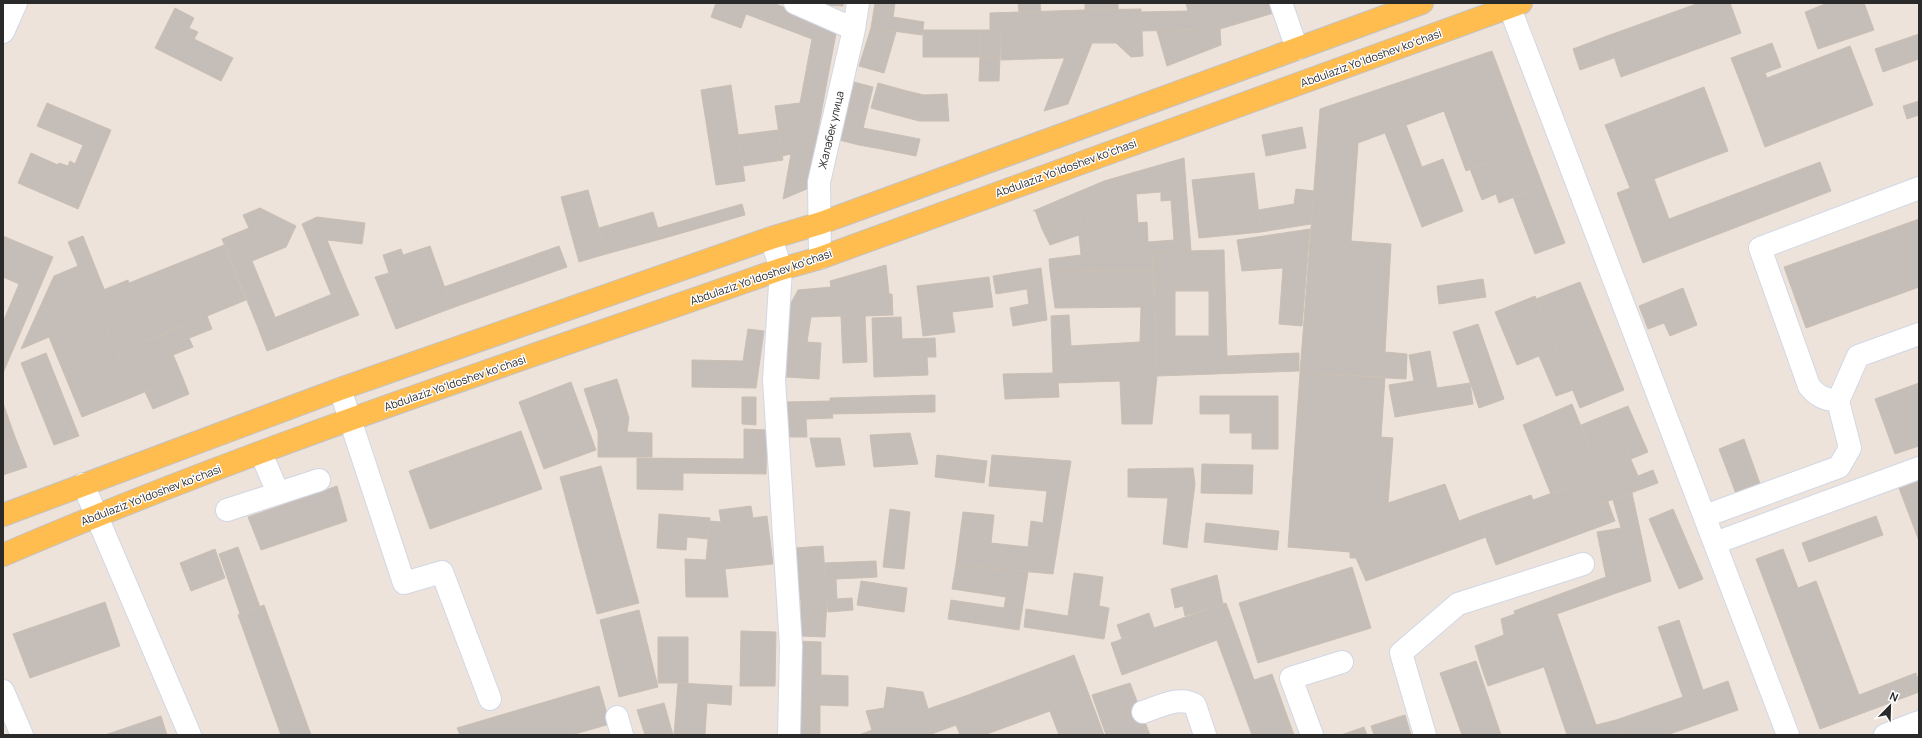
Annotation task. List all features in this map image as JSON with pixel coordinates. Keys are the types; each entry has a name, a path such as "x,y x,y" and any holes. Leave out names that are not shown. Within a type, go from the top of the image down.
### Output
{"main road":[{"path":"3,515 340,389 770,238 821,223 1422,3"},
{"name":"Abdulaziz Yoʻldoshev koʻchasi","path":"3,555 96,515 351,420 781,269 820,258 1514,4"}],"street":[{"path":"3,32 16,3"},
{"path":"795,3 854,29"},
{"name":"Жалабек улица","path":"820,258 821,223 819,182 854,29 858,3"},
{"path":"1281,3 1297,49"},
{"path":"1514,4 1788,735"},
{"path":"1838,400 1824,399 1815,393 1809,386 1760,248 1919,188"},
{"path":"770,238 781,269 774,380 791,646 789,735"},
{"path":"1705,516 1840,467 1850,448 1838,400 1858,356 1919,334"},
{"path":"340,389 404,582 442,572 490,699"},
{"path":"261,453 278,493"},
{"path":"1715,543 1919,468"},
{"path":"227,510 319,480"},
{"path":"83,484 190,735"},
{"path":"1424,735 1401,653 1458,604 1583,564"},
{"path":"1312,735 1291,678 1342,662"},
{"path":"3,691 22,735"},
{"path":"1143,712 1176,701 1188,700 1196,705 1205,735"},
{"path":"1885,735 1919,722"}],"building":[{"path":"716,3 750,3 741,28 711,17"},
{"path":"750,3 773,3 837,28 807,189 783,199 791,154 782,156 775,106 800,103 812,39 746,14"},
{"path":"823,3 843,3 843,6 823,5"},
{"path":"875,3 895,3 893,17 924,22 922,35 871,28"},
{"path":"1018,3 1040,3 1041,12 1019,12"},
{"path":"1085,3 1118,3 1118,10 1085,10"},
{"path":"1186,3 1213,3 1220,29 1142,31 1141,12 1188,11"},
{"path":"1213,3 1238,3 1238,5 1244,3 1274,3 1277,12 1220,29"},
{"path":"1699,3 1730,3 1741,33 1621,77 1607,36"},
{"path":"1825,3 1864,3 1874,30 1818,49 1805,12"},
{"path":"175,8 194,18 189,28 198,32 194,39 233,58 221,81 155,48"},
{"path":"1141,9 1143,56 1131,57 1116,43 1086,43 1085,10"},
{"path":"1085,10 1086,43 1070,44 1064,58 1001,60 1001,30 990,30 990,13"},
{"path":"871,28 896,32 884,73 859,66"},
{"path":"1220,29 1221,45 1167,66 1157,31"},
{"path":"923,30 980,30 980,57 923,57"},
{"path":"980,30 1001,30 1000,57 980,57"},
{"path":"1919,34 1919,59 1883,72 1875,49"},
{"path":"1607,36 1614,58 1580,70 1573,49"},
{"path":"1092,43 1068,104 1044,111 1070,44"},
{"path":"1772,43 1781,67 1765,73 1775,98 1750,107 1731,58"},
{"path":"1850,46 1873,105 1765,147 1750,107 1775,98 1767,78"},
{"path":"1492,51 1528,147 1466,171 1444,111 1358,143 1351,241 1391,244 1385,352 1407,354 1406,379 1300,373 1320,109"},
{"path":"980,57 1000,57 999,81 979,81"},
{"path":"854,82 873,87 859,145 839,140"},
{"path":"878,83 907,91 900,116 871,108"},
{"path":"731,85 745,181 716,185 701,90"},
{"path":"1704,87 1728,151 1630,188 1605,125"},
{"path":"907,91 924,95 919,121 900,116"},
{"path":"947,94 949,121 919,121 924,95"},
{"path":"1919,101 1919,115 1907,119 1903,106"},
{"path":"47,103 111,130 78,209 18,183 31,153 58,165 59,163 68,166 70,161 75,164 83,145 37,126"},
{"path":"1406,125 1422,167 1443,159 1463,211 1422,227 1385,133"},
{"path":"1302,127 1306,148 1266,156 1262,135"},
{"path":"863,128 884,132 881,149 859,145"},
{"path":"778,130 783,160 743,166 738,135"},
{"path":"884,132 920,139 916,156 881,149"},
{"path":"1528,147 1543,186 1499,203 1496,194 1482,200 1470,169"},
{"path":"1184,158 1191,251 1153,252 1153,270 1089,270 1087,215 1042,229 1035,210 1104,181","holes":["1161,192 1161,201 1171,200 1174,240 1148,242 1147,222 1138,223 1136,194"]},
{"path":"1820,162 1831,191 1643,263 1617,193 1654,179 1669,219"},
{"path":"1254,173 1261,232 1199,238 1192,180"},
{"path":"1543,186 1565,243 1535,254 1513,197"},
{"path":"1296,189 1314,191 1311,224 1261,232 1258,210 1294,204"},
{"path":"588,190 606,254 579,262 561,197"},
{"path":"742,204 745,215 661,239 658,228"},
{"path":"260,208 296,226 286,247 252,261 275,317 257,325 222,239 249,228 243,215"},
{"path":"653,212 661,239 606,254 599,228"},
{"path":"1087,215 1089,270 1050,271 1049,259 1081,255 1079,235 1050,245 1042,229"},
{"path":"317,217 365,223 362,244 327,240 347,288 331,294 302,224"},
{"path":"1919,219 1919,287 1875,303 1855,242"},
{"path":"1310,229 1302,326 1279,324 1283,268 1242,271 1237,240"},
{"path":"3,236 53,257 3,373 3,322 19,284 3,277"},
{"path":"83,236 100,279 86,285 68,242"},
{"path":"1855,242 1875,303 1806,328 1784,267"},
{"path":"224,245 246,300 117,353 93,294 128,280 129,283"},
{"path":"430,246 452,308 396,329 375,277 389,273 383,255 401,249 403,255"},
{"path":"559,246 567,267 452,308 444,287"},
{"path":"1224,250 1227,356 1299,353 1299,371 1157,376 1153,252","holes":["1175,291 1209,291 1209,336 1175,336"]},
{"path":"886,265 889,294 892,294 893,315 865,316 867,362 843,363 841,316 811,317 807,342 821,343 819,379 786,377 790,305 798,290 831,287 830,281"},
{"path":"78,266 86,285 100,279 104,289 93,294 135,396 82,417 49,337 21,349 54,276"},
{"path":"1041,268 1047,320 1013,326 1010,308 1029,304 1027,289 996,294 993,276"},
{"path":"1153,270 1157,376 1152,424 1122,424 1120,381 1058,383 1059,397 1005,399 1003,374 1053,373 1051,316 1069,315 1071,346 1140,342 1141,307 1055,308 1050,271"},
{"path":"989,277 993,307 952,312 955,332 923,336 917,286"},
{"path":"1483,279 1486,297 1439,304 1437,286"},
{"path":"1580,282 1624,390 1580,408 1536,299"},
{"path":"347,288 359,315 267,351 257,325"},
{"path":"1683,288 1697,325 1670,336 1664,323 1648,329 1639,306"},
{"path":"1535,296 1573,390 1556,396 1539,356 1517,365 1495,312"},
{"path":"207,316 212,329 182,341 177,328"},
{"path":"901,317 902,339 935,338 936,357 927,357 928,375 874,377 872,318"},
{"path":"1478,324 1504,399 1479,408 1453,332"},
{"path":"177,328 182,341 189,338 193,347 173,355 164,333"},
{"path":"748,329 764,331 756,388 692,387 692,360 743,361"},
{"path":"164,333 182,376 135,396 117,353"},
{"path":"1430,351 1437,388 1470,383 1473,404 1395,417 1389,385 1414,381 1409,355"},
{"path":"46,353 79,436 54,445 21,363"},
{"path":"1300,373 1385,377 1381,437 1393,438 1388,503 1445,484 1459,521 1477,514 1486,537 1366,581 1356,558 1350,558 1350,552 1288,547"},
{"path":"182,376 189,394 153,409 145,392"},
{"path":"617,379 629,418 627,432 652,433 652,457 598,457 598,432 584,389"},
{"path":"571,382 596,450 544,469 519,402"},
{"path":"1919,383 1919,446 1895,454 1875,399"},
{"path":"935,395 935,412 832,414 833,418 806,419 807,437 786,437 786,402 830,401 830,398"},
{"path":"1200,396 1278,396 1278,449 1252,449 1252,433 1230,433 1230,414 1200,414"},
{"path":"742,397 756,397 756,425 742,424"},
{"path":"3,403 15,437 3,442"},
{"path":"1572,404 1593,456 1624,444 1638,476 1653,470 1658,483 1595,506 1585,481 1551,494 1523,425"},
{"path":"1628,406 1648,452 1631,459 1624,444 1593,456 1581,425"},
{"path":"744,429 767,430 766,474 683,473 683,490 637,489 637,458 744,459"},
{"path":"521,431 542,489 430,529 409,471"},
{"path":"910,433 918,464 874,467 870,435"},
{"path":"15,437 27,467 3,475 3,442"},
{"path":"810,438 840,438 845,465 816,467"},
{"path":"1744,439 1762,489 1738,499 1719,449"},
{"path":"937,455 987,461 984,483 935,477"},
{"path":"992,455 1071,461 1053,574 956,565 963,512 994,515 991,543 1028,547 1031,521 1043,523 1047,491 989,486"},
{"path":"1202,464 1253,465 1252,494 1201,493"},
{"path":"601,466 639,603 597,614 560,477"},
{"path":"1193,468 1195,484 1187,548 1163,544 1168,498 1128,497 1128,469"},
{"path":"1585,481 1595,506 1608,502 1615,521 1496,565 1477,514 1531,495 1533,500"},
{"path":"1919,481 1919,541 1899,488"},
{"path":"337,486 347,521 261,550 248,517"},
{"path":"1632,493 1651,581 1528,624 1538,650 1482,669 1475,646 1504,635 1501,619 1515,614 1514,611 1606,577 1597,532 1621,528 1613,500"},
{"path":"751,506 753,518 767,516 773,564 725,569 728,597 686,597 685,559 706,560 710,521 721,522 719,510"},
{"path":"890,509 910,512 904,569 883,567"},
{"path":"1673,509 1703,579 1679,589 1649,519"},
{"path":"659,514 710,518 708,539 687,537 686,550 657,548"},
{"path":"1876,516 1883,535 1809,562 1802,543"},
{"path":"1206,523 1279,531 1277,550 1204,542"},
{"path":"823,546 827,599 825,637 800,636 801,600 798,601 795,548"},
{"path":"238,547 260,607 240,614 219,554"},
{"path":"215,549 225,578 191,591 180,563"},
{"path":"1783,549 1798,588 1816,581 1859,695 1916,673 1919,682 1919,692 1820,729 1756,559"},
{"path":"876,561 877,577 836,579 837,599 852,598 853,610 828,612 824,563"},
{"path":"956,565 1028,572 1019,630 948,619 951,600 1004,608 1006,597 952,589"},
{"path":"1352,567 1371,628 1258,663 1239,603"},
{"path":"1074,573 1103,577 1099,606 1109,608 1104,639 1024,627 1026,609 1068,616"},
{"path":"1217,575 1223,604 1185,616 1183,606 1175,608 1171,589"},
{"path":"861,581 907,588 904,612 857,605"},
{"path":"105,602 120,646 30,678 13,634"},
{"path":"1226,603 1254,680 1272,674 1294,735 1252,735 1217,640 1122,675 1111,643"},
{"path":"264,605 311,735 281,735 238,615"},
{"path":"639,610 658,687 619,697 600,620"},
{"path":"1149,613 1154,628 1122,639 1117,625"},
{"path":"1557,614 1596,725 1616,720 1621,735 1567,735 1544,667 1488,686 1482,669 1538,650 1528,624"},
{"path":"1679,620 1703,690 1728,681 1738,710 1667,735 1621,735 1616,720 1683,697 1658,627"},
{"path":"741,631 776,632 775,686 740,686"},
{"path":"658,637 688,637 688,683 658,683"},
{"path":"795,641 821,642 821,675 848,676 848,706 820,705 820,735 794,735"},
{"path":"1074,655 1104,735 1059,735 1050,711 984,735 968,695"},
{"path":"1476,661 1501,735 1462,735 1440,673"},
{"path":"678,683 732,686 731,705 707,703 705,735 674,735"},
{"path":"1130,683 1150,735 1106,735 1092,695"},
{"path":"599,686 610,724 571,735 460,735 457,728"},
{"path":"887,687 923,692 928,709 968,695 984,735 960,735 956,725 929,735 859,735 872,730 866,711 884,708"},
{"path":"664,703 673,735 645,735 637,710"},
{"path":"1405,715 1411,735 1374,735 1371,726"},
{"path":"161,716 167,735 105,735"},
{"path":"1364,727 1367,735 1341,735"}]}
